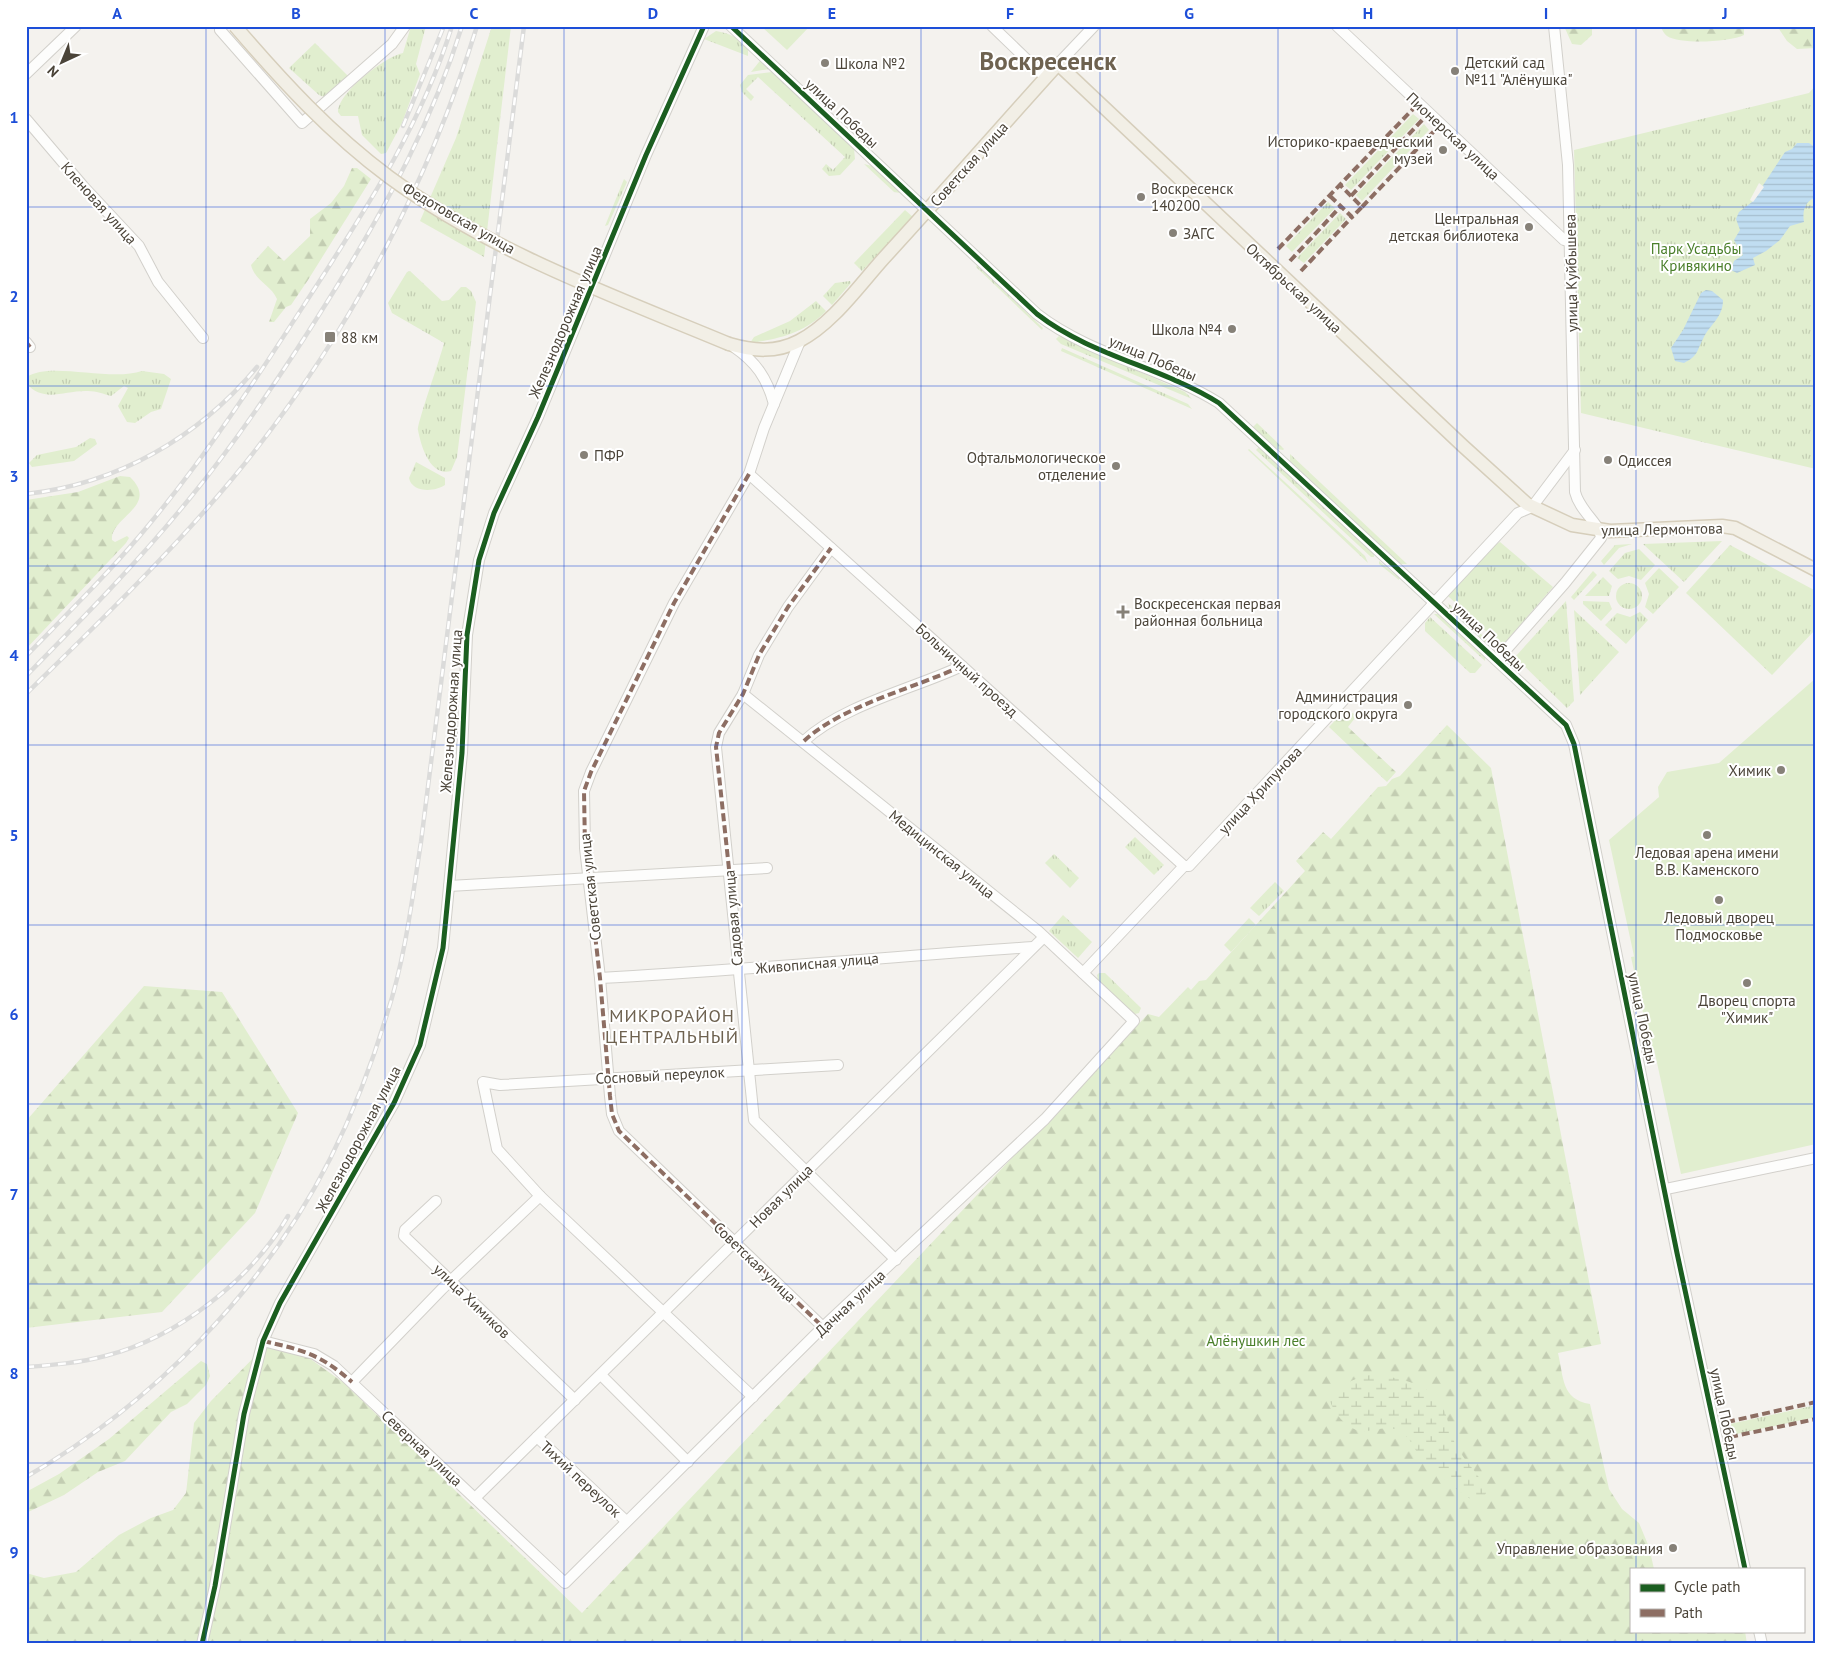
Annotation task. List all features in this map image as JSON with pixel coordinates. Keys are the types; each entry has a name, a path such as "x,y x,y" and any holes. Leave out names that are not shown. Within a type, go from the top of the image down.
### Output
{"main road":[{"name":"Федотовская улица","path":"234,26 285,83 342,139 391,178 420,198 484,235 544,266 729,344"},
{"name":"Советская улица","path":"729,344 760,350 781,348 800,341 826,321 1058,64"},
{"name":"Октябрьская улица","path":"1058,64 1462,446 1510,490 1532,507"},
{"name":"улица Лермонтова","path":"1532,507 1572,525 1601,530 1722,526 1735,528 1816,570"}],"street":[{"path":"26,74 76,26"},
{"path":"222,26 220,30 302,124 392,44 405,26"},
{"name":"Железнодорожная улица","path":"202,1644 216,1586 244,1414 263,1341 280,1303 365,1156 408,1074 425,1029 439,972 449,886 462,753 467,635 479,560 494,513 538,417 646,154 704,26"},
{"name":"улица Победы","path":"731,26 1037,314 1057,329 1106,352 1188,385 1219,403 1561,719 1570,731 1666,1189 1677,1253 1745,1568"},
{"path":"992,26 1046,78"},
{"name":"Советская улица","path":"1058,64 1094,26"},
{"name":"Пионерская улица","path":"1337,26 1564,240 1571,242"},
{"name":"улица Куйбышева","path":"1554,26 1568,165 1575,492 1577,502 1601,530"},
{"name":"Кленовая улица","path":"26,119 83,186 139,246 158,282 203,338"},
{"name":"Советская улица","path":"800,341 774,404 749,474 674,602 584,791 589,878 612,1114 618,1131 823,1327"},
{"path":"729,344 754,362 760,370 774,404"},
{"path":"1532,507 1575,450"},
{"name":"Больничный проезд","path":"749,474 1184,866"},
{"name":"улица Хрипунова","path":"1083,973 1184,866 1189,866 1195,860 1518,513 1532,507"},
{"path":"1497,660 1600,541 1601,530"},
{"name":"Садовая улица","path":"831,548 788,608 764,647 747,680 743,694 725,720 716,747 747,1070 754,1120 896,1260"},
{"path":"804,741 830,723 855,710 962,666"},
{"name":"Медицинская улица","path":"743,694 804,741 1044,937 1134,1021"},
{"path":"449,886 767,868"},
{"name":"Новая улица","path":"475,1498 1044,937"},
{"name":"Живописная улица","path":"600,978 737,970 826,961 1033,947"},
{"name":"Дачная улица","path":"565,1583 823,1327 1044,1119 1134,1021"},
{"name":"Сосновый переулок","path":"540,1196 497,1150 483,1082 500,1085 838,1065"},
{"path":"1666,1189 1816,1158"},
{"path":"352,1382 540,1196 753,1397"},
{"name":"улица Химиков","path":"436,1201 405,1230 404,1236 575,1400"},
{"name":"Северная улица","path":"263,1341 314,1354 334,1366 565,1583"},
{"path":"601,1375 688,1462"},
{"name":"Тихий переулок","path":"537,1437 626,1521"}],"green space":[{"path":"411,26 426,26 416,64 420,74 402,123 386,153 381,154 362,135 358,116 341,116 338,112 345,95 363,77 385,61 403,53"},
{"path":"492,26 511,26 484,257 420,221 456,138"},
{"path":"761,26 810,26 787,50"},
{"path":"1564,26 1592,26 1592,35 1581,45 1572,44"},
{"path":"1660,26 1744,26 1744,35 1717,41 1683,41 1667,36"},
{"path":"1777,26 1816,26 1816,48 1797,49 1787,41"},
{"path":"716,31 726,33 738,39 748,50 748,56 704,39"},
{"path":"315,43 348,76 330,94 324,97 319,95 289,68"},
{"path":"759,62 769,69 751,72"},
{"path":"772,72 854,149 855,159 840,175 829,176 822,169 826,164 833,170 845,157 758,77 746,89 754,97 751,101 742,92 740,85 748,75"},
{"name":"Парк Усадьбы Кривякино","path":"1816,85 1816,469 1581,413 1574,150 1809,93"},
{"path":"1413,114 1419,119 1351,190 1345,185"},
{"path":"1424,124 1429,130 1362,201 1356,195"},
{"path":"864,164 872,166 900,193 894,192"},
{"path":"352,168 357,168 371,179 291,305 286,307 274,322 269,322 277,299 271,290 259,279 251,265 268,246 284,261 310,236 310,219 331,203 344,186"},
{"path":"624,179 627,182 608,225 605,226"},
{"path":"1328,202 1335,208 1292,252 1286,246"},
{"path":"905,210 913,217 862,271 854,263"},
{"path":"1340,213 1346,219 1304,263 1297,258"},
{"path":"977,265 1043,328 1042,330 976,267"},
{"path":"410,271 442,301 449,300 461,287 466,287 471,291 476,302 457,457 451,471 444,472 432,465 424,452 418,430 444,343 392,313 388,303 407,272"},
{"path":"850,281 851,283 832,305 823,296 835,283"},
{"path":"816,301 826,311 809,325 791,334 750,343 754,337 790,321"},
{"path":"1059,336 1185,392 1192,399 1061,344 1056,339"},
{"path":"1062,348 1188,404 1192,409 1061,351"},
{"path":"50,371 129,374 142,371 164,374 171,379 161,409 151,412 135,423 127,422 118,406 128,388 124,386 111,396 88,391 55,394 40,393 26,383 27,377"},
{"path":"1257,423 1283,450 1277,449 1253,427"},
{"path":"90,438 95,439 97,444 74,461 32,467 29,463 37,455 76,447"},
{"path":"1259,447 1374,554 1374,557 1371,557 1256,450"},
{"path":"1248,450 1365,556 1368,563"},
{"path":"1290,454 1407,564 1401,564 1290,461"},
{"path":"416,462 445,478 445,485 430,490 419,489 414,486 409,478"},
{"path":"120,476 130,477 138,487 140,496 132,511 113,532 112,540 115,542 127,536 129,538 26,649 26,500 78,492"},
{"path":"1722,541 1684,582 1643,544"},
{"path":"1500,542 1553,587 1502,646 1448,596 1492,547"},
{"path":"1632,544 1619,548 1604,565 1601,561 1615,545"},
{"path":"1730,545 1816,591 1816,629 1772,675 1686,593"},
{"path":"1639,549 1655,565 1641,580 1629,576 1618,579 1609,571 1625,553"},
{"path":"1379,561 1399,578 1399,580 1379,564"},
{"path":"1659,568 1679,587 1653,614 1645,607 1649,594 1645,583"},
{"path":"1593,571 1597,575 1574,600 1571,597"},
{"path":"1603,577 1612,586 1609,596 1585,596"},
{"path":"1629,583 1638,587 1642,596 1638,605 1629,609 1620,605 1616,596 1620,587"},
{"path":"1566,601 1574,701 1567,708 1515,657"},
{"path":"1583,601 1609,602 1612,609 1601,621 1583,604"},
{"path":"1448,603 1496,648 1491,648 1450,609"},
{"path":"1574,610 1619,652 1580,695"},
{"path":"1640,612 1648,620 1626,644 1605,625 1617,613 1630,617"},
{"path":"1434,614 1438,614 1485,657 1485,661"},
{"path":"1430,617 1482,665 1475,673 1470,673 1425,631 1425,623"},
{"name":"Ледовый дворец Подмосковье","path":"1816,678 1816,1144 1681,1174 1609,840 1659,797 1658,787 1667,772 1719,763"},
{"path":"1348,711 1354,714 1355,718 1348,727 1396,772 1387,782 1329,727 1343,712"},
{"name":"Алёнушкин лес","path":"1447,725 1491,768 1601,1344 1558,1353 1563,1379 1565,1386 1574,1397 1590,1404 1609,1489 1622,1509 1639,1523 1649,1547 1654,1568 1630,1568 1630,1632 1745,1632 1747,1644 26,1644 26,1573 44,1578 76,1572 119,1535 151,1518 173,1510 186,1493 194,1423 211,1401 266,1345 309,1358 344,1383 582,1613 1148,1014 1159,1017 1188,987 1191,990 1199,981 1206,980 1305,871 1296,861 1323,832 1331,839 1378,787 1386,786 1392,779 1400,776"},
{"path":"1135,837 1164,865 1154,875 1125,847"},
{"path":"1054,854 1079,878 1070,888 1045,863"},
{"path":"1275,882 1284,891 1259,916 1250,908"},
{"path":"1063,915 1092,942 1078,958 1049,931"},
{"path":"1249,918 1256,925 1231,952 1224,945"},
{"path":"1649,954 1669,1046 1651,1050 1631,957"},
{"path":"1105,973 1141,1008 1139,1013 1131,1012 1098,980 1097,975"},
{"path":"144,986 222,992 298,1113 255,1213 162,1312 26,1328 26,1121"},
{"path":"201,1361 207,1364 210,1376 206,1385 187,1404 171,1412 125,1461 98,1472 64,1495 26,1513 26,1492 59,1474 109,1439"},
{"path":"1376,1374 1421,1386 1441,1404 1457,1447 1487,1491 1483,1499 1476,1502 1447,1481 1420,1456 1402,1432 1391,1428 1360,1431 1349,1426 1339,1417 1329,1399 1350,1382"},
{"path":"1816,1405 1816,1417 1732,1435 1730,1424"}],"water":[{"path":"1797,143 1809,143 1816,148 1816,197 1809,201 1805,207 1803,214 1804,222 1790,226 1780,240 1753,258 1755,265 1737,273 1731,270 1734,261 1743,255 1734,240 1740,230 1736,219 1739,212 1752,202 1785,152 1792,149"},
{"path":"1706,290 1712,291 1723,300 1721,312 1695,355 1684,363 1675,361 1671,348 1683,330 1701,293"}],"pier":[{"path":"1759,183 1764,187 1753,202 1750,200"}],"railway":[{"path":"403,126 444,26"},
{"path":"26,656 137,539 196,464 238,405 337,254 375,192 411,128 440,61 452,26"},
{"path":"26,676 110,589 171,521 210,473 285,368 337,286 408,160 437,94 462,26"},
{"path":"26,694 132,589 209,507 273,427 310,375 345,320 407,206 457,87 477,26"},
{"path":"26,1477 73,1448 160,1379 200,1340 238,1298 272,1254 303,1207 330,1159 362,1088 375,1051 399,972 421,842 524,26"},
{"path":"26,494 60,489 93,480 124,468 154,453 183,435 209,415 257,367"},
{"path":"26,1367 76,1362 105,1356 159,1336 185,1321 233,1284 272,1240 288,1216"}],"marked path":[{"path":"1278,249 1413,109"},
{"path":"1351,196 1425,117"},
{"path":"1362,207 1435,130"},
{"path":"1330,196 1352,217 1362,207 1340,185"},
{"path":"1290,261 1341,206"},
{"path":"1301,271 1352,217"},
{"path":"26,342 30,347"},
{"path":"749,474 674,603 591,772 584,791 585,848 600,978 612,1114 619,1131 823,1327"},
{"path":"729,869 716,747 719,733 743,694 759,655 788,607 831,548"},
{"path":"804,741 819,729 858,708 962,666"},
{"path":"263,1341 310,1354 330,1365 352,1382"},
{"path":"1727,1422 1816,1402"},
{"path":"1730,1437 1816,1419"}],"cycle path":[{"path":"202,1644 215,1586 244,1414 263,1341 280,1303 394,1103 420,1045 443,948 462,753 467,635 479,560 494,513 538,417 646,155 704,26"},
{"path":"731,26 1037,314 1080,341 1174,380 1219,403 1566,725 1574,744 1677,1253 1745,1568"}],"place":[{"name":"Школа №2","path":"825,63"},
{"name":"Детский сад №11 \"Алёнушка\"","path":"1455,71"},
{"name":"Историко-краеведческий музей","path":"1443,150"},
{"name":"Воскресенск 140200","path":"1141,197"},
{"name":"Центральная детская библиотека","path":"1529,227"},
{"name":"ЗАГС","path":"1173,233"},
{"name":"Школа №4","path":"1232,329"},
{"name":"88 км","path":"330,337"},
{"name":"ПФР","path":"584,455"},
{"name":"Одиссея","path":"1608,460"},
{"name":"Офтальмологическое отделение","path":"1116,466"},
{"name":"Воскресенская первая районная больница","path":"1123,612"},
{"name":"Администрация городского округа","path":"1408,705"},
{"name":"Химик","path":"1781,770"},
{"name":"Ледовая арена имени В.В. Каменского","path":"1707,835"},
{"name":"Ледовый дворец Подмосковье","path":"1719,900"},
{"name":"Дворец спорта \"Химик\"","path":"1747,983"},
{"name":"Управление образования","path":"1673,1548"}],"district":[{"name":"Воскресенск","path":"1048,61"},
{"name":"МИКРОРАЙОН ЦЕНТРАЛЬНЫЙ","path":"672,1025"}]}
